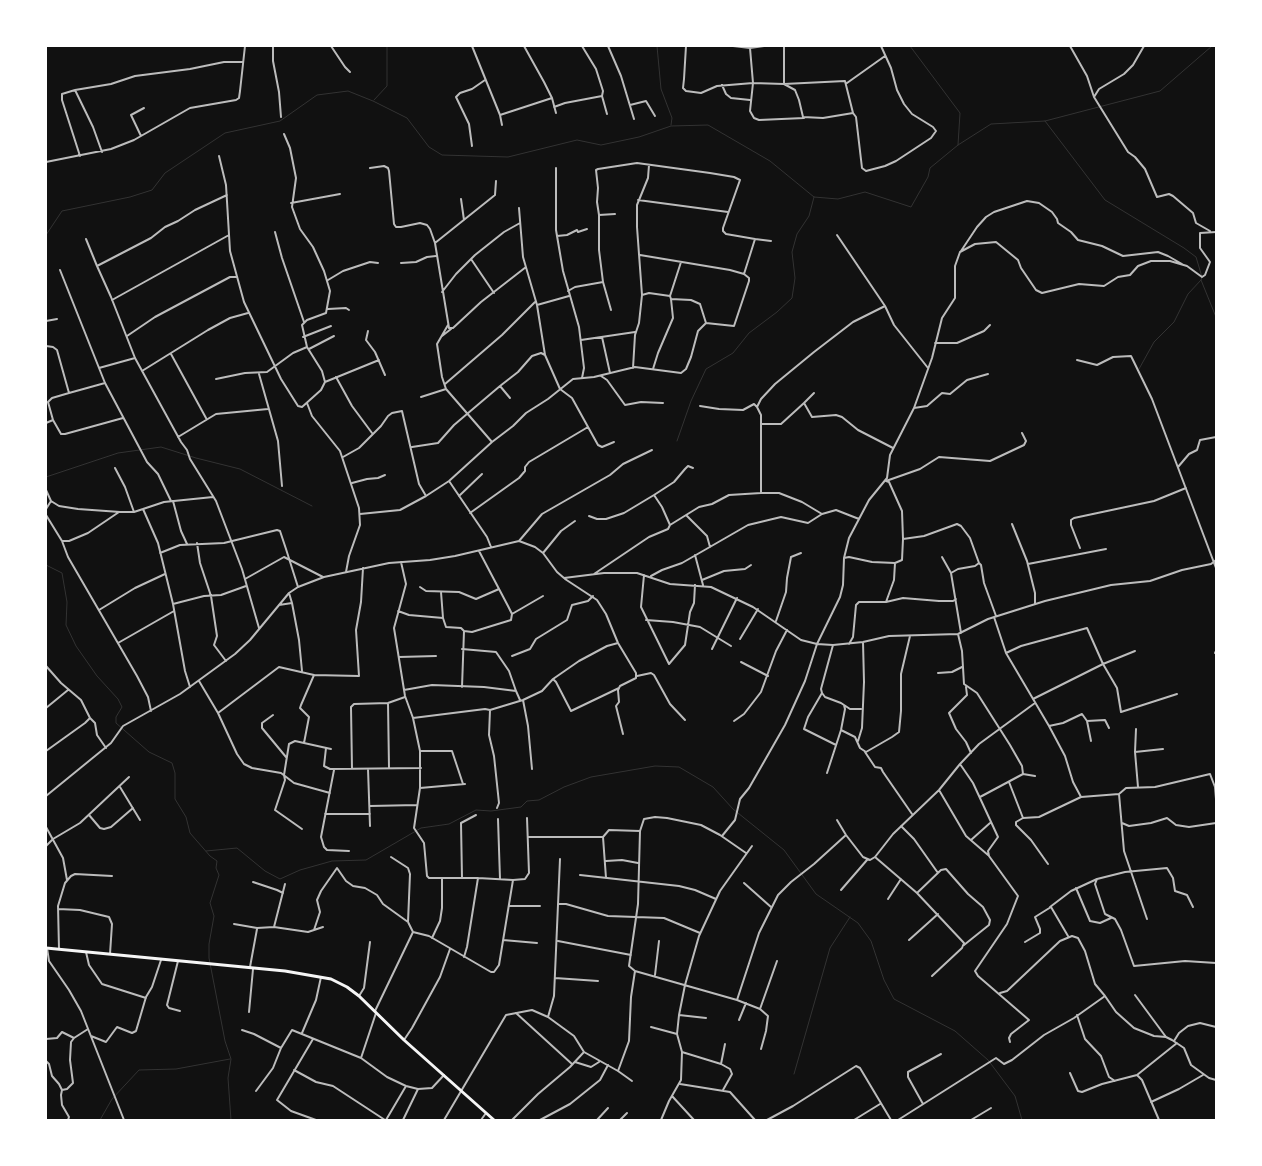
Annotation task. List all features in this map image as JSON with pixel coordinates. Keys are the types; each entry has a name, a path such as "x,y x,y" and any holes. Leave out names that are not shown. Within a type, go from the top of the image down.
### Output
{"main road":[{"path":"46,948 204,964 223,964 251,967 322,976 340,982 359,996 404,1040 494,1120"}],"street":[{"path":"46,162 102,152 123,145 141,136 190,108 236,100 239,98 240,92 245,46"},
{"path":"273,46 273,61 279,92 281,117"},
{"path":"331,46 344,67 350,72"},
{"path":"472,46 500,115 502,125"},
{"path":"524,46 552,98 556,113"},
{"path":"582,46 596,69 603,91 602,96 607,114"},
{"path":"608,46 616,62 634,120"},
{"path":"686,46 684,79 684,88 686,91 701,92 722,85 753,83 784,84 842,80 847,83"},
{"path":"733,46 750,48 763,46"},
{"path":"784,46 784,84"},
{"path":"847,83 852,113 856,117 861,163 864,170 885,166 912,151 934,135 935,128 912,114 904,104 881,46"},
{"path":"1070,46 1087,76 1094,97 1128,152 1135,157 1145,169 1157,197 1169,194 1173,196 1193,213 1196,223 1216,232"},
{"path":"1094,97 1099,89 1124,74 1133,65 1144,46"},
{"path":"750,48 753,83 750,111 754,118 759,120 804,118 838,116 852,113"},
{"path":"847,83 885,56"},
{"path":"80,156 61,97 65,93 111,84 134,76 190,69 224,62 243,62"},
{"path":"472,146 469,124 456,97 460,93 472,89 485,80"},
{"path":"784,84 795,90 799,100 801,115 804,118"},
{"path":"722,85 726,94 731,98 750,100"},
{"path":"75,90 93,127 102,152"},
{"path":"554,107 565,103 602,96"},
{"path":"500,115 552,98"},
{"path":"630,105 646,101 655,116"},
{"path":"141,136 131,115 144,108"},
{"path":"284,134 290,148 296,178 291,203 300,229 313,247 328,280 330,291 328,309 324,315 304,322"},
{"path":"219,156 227,195 230,251 248,313 275,368 298,406 302,407 321,390 325,382 359,370 379,360"},
{"path":"611,310 603,282 599,250 600,215 597,202 598,188 596,170 629,163 716,174 740,180 723,228 724,233 771,241"},
{"path":"633,368 636,332 639,323 642,295 637,227 638,200 648,178 649,165"},
{"path":"370,168 384,166 390,171 394,224 396,227 420,223 427,225 435,243 448,325 451,329"},
{"path":"556,168 557,207 555,215 569,296 577,317 581,340 584,368 582,378"},
{"path":"435,243 496,194 496,181"},
{"path":"291,203 340,194"},
{"path":"97,266 151,238 165,227 175,223 195,210 227,195"},
{"path":"461,199 464,220"},
{"path":"638,200 728,212"},
{"path":"886,481 890,455 914,408 928,368 942,318 955,298 955,266 960,252 977,227 986,217 994,212 1027,201 1038,203 1052,212 1058,218 1058,223 1071,232 1078,240 1102,246 1123,256 1158,252 1168,256 1202,277 1205,274 1210,262 1200,248 1200,233 1211,231"},
{"path":"519,208 521,248 537,305 545,354 560,389 572,398 600,447 614,442"},
{"path":"600,215 615,214"},
{"path":"442,292 471,259 504,232 520,223"},
{"path":"558,236 567,235 577,230 578,232 587,229"},
{"path":"275,232 282,258 304,322 302,329 304,337 308,348 322,370 325,382"},
{"path":"112,300 229,235"},
{"path":"838,235 885,306 894,325 928,368"},
{"path":"86,239 135,358 213,497 245,579 259,628"},
{"path":"744,274 755,239"},
{"path":"960,252 975,244 996,242 1018,260 1021,268 1036,290 1042,293 1079,284 1104,286 1118,277 1130,275 1138,266 1151,261 1168,260 1183,265"},
{"path":"640,254 744,274 749,278 734,326 706,323"},
{"path":"401,263 416,262 427,257 436,256"},
{"path":"471,259 494,293"},
{"path":"328,280 343,271 370,262 378,263"},
{"path":"654,369 658,353 673,318 671,298 681,262"},
{"path":"441,336 526,267"},
{"path":"60,270 105,383 147,462 160,478 172,501 181,531 187,544"},
{"path":"126,336 155,317 230,277 237,277"},
{"path":"568,291 575,287 603,282"},
{"path":"642,295 649,293 671,298 692,300 700,304 706,323"},
{"path":"537,305 569,296"},
{"path":"445,384 502,335 535,302"},
{"path":"760,493 761,416 758,407 761,399 775,384 853,322 885,306"},
{"path":"328,309 346,308 350,310"},
{"path":"142,370 171,354 197,336 230,318 248,313"},
{"path":"46,321 57,319"},
{"path":"360,514 400,510 426,496 449,481 526,413 572,379 633,368 654,369 675,374 681,373 686,369 698,331 706,323"},
{"path":"448,325 441,336 437,348 446,389 492,442"},
{"path":"935,343 957,343 984,331 990,325"},
{"path":"304,337 331,326"},
{"path":"368,331 366,340 379,360 385,375"},
{"path":"581,340 636,332"},
{"path":"216,379 245,373 259,374 275,368 293,353 334,336"},
{"path":"602,337 610,373"},
{"path":"46,346 54,347 57,350 69,393"},
{"path":"171,354 206,418"},
{"path":"412,447 436,444 468,414 518,372 532,356 545,354"},
{"path":"1077,360 1097,365 1112,357 1124,355 1131,356 1152,399 1161,427 1215,561 1216,568"},
{"path":"99,368 135,358"},
{"path":"259,374 278,441 282,486"},
{"path":"914,408 927,406 942,393 950,394 967,380 988,374"},
{"path":"600,375 607,380 625,405 641,402 663,403"},
{"path":"336,377 352,406 372,433"},
{"path":"105,383 56,395 48,402 53,420 61,434 65,434 123,418"},
{"path":"500,386 510,398"},
{"path":"421,397 446,389"},
{"path":"761,424 781,424 814,393"},
{"path":"306,403 312,416 343,457 360,514 360,525 349,556 346,572"},
{"path":"804,403 812,417 836,415 842,417 858,430 893,448"},
{"path":"700,406 719,409 743,410 754,404 758,407"},
{"path":"178,437 206,418 227,412 268,409"},
{"path":"343,457 359,448 372,433 381,426 388,416 392,413 402,411 412,447 419,484 426,496"},
{"path":"46,423 53,420"},
{"path":"470,513 519,478 525,471 525,467 529,462 588,427"},
{"path":"722,836 735,820 740,800 785,725 805,681 817,644 842,592 844,558 849,538 869,500 886,481 920,470 939,457 990,461 1024,445 1026,441 1022,433"},
{"path":"1178,467 1189,454 1197,450 1200,440 1216,437"},
{"path":"519,541 542,514 610,475 623,464 652,450"},
{"path":"589,516 597,519 606,519 624,513 674,482 688,466 693,468"},
{"path":"115,468 125,487 134,512"},
{"path":"459,496 482,474"},
{"path":"352,484 367,478 378,478 385,475"},
{"path":"449,481 487,537 491,547"},
{"path":"844,558 849,557 872,562 895,563 902,560 902,511 889,482 886,481"},
{"path":"1080,548 1071,525 1071,520 1074,518 1154,501 1186,488"},
{"path":"46,490 51,501 59,506 120,512 134,512 158,503 213,497"},
{"path":"594,574 644,540 668,529 670,525 699,507 712,504 729,495 779,493 802,502 822,514"},
{"path":"654,495 662,507 670,525"},
{"path":"46,510 51,501"},
{"path":"143,509 160,553 175,611 186,676 190,687"},
{"path":"651,576 662,570 682,563 732,532 748,525 781,517 808,524 822,514 836,510 859,519"},
{"path":"62,541 68,541 93,530 120,512"},
{"path":"46,515 62,541 68,557 148,697 151,711"},
{"path":"686,515 706,536 710,547"},
{"path":"544,553 561,531 575,521"},
{"path":"903,539 924,536 957,524 962,526 970,538 979,564 981,564 984,583 1006,653 1065,756 1073,782 1081,797"},
{"path":"1012,524 1028,564 1035,593 1035,604"},
{"path":"160,553 174,546 197,543 231,542 277,530 280,532 290,559 298,587"},
{"path":"46,796 106,748 123,726 190,687 226,661 246,643 289,593 298,587 324,577 363,568 401,562 435,560 519,541 535,547 544,553 557,572 571,584 593,596 606,614 618,643 637,676"},
{"path":"197,543 200,563 211,596 217,636 214,645 226,661"},
{"path":"1028,564 1106,549"},
{"path":"441,592 443,618 446,627 461,628 464,631 480,631 511,620 512,614 479,551"},
{"path":"776,621 786,592 791,558 801,553"},
{"path":"695,555 703,585"},
{"path":"245,579 284,557 324,577"},
{"path":"942,557 951,573 956,599 962,650 963,681 966,687 967,695 948,713 971,753"},
{"path":"564,578 611,572 644,574 670,584 703,585 718,589 737,598 776,621 801,640 817,644 833,645 863,642 889,636 959,633 995,617 1084,590 1111,585 1150,582 1182,570 1215,561"},
{"path":"401,562 406,584 394,628 405,696 413,718 420,751 420,788 414,828 424,843 425,873 429,878 513,880 528,877 527,818"},
{"path":"886,602 894,580 895,563"},
{"path":"951,573 958,569 979,564"},
{"path":"702,580 724,571 746,569 751,565"},
{"path":"218,714 276,668 283,667 314,675 359,676 356,630 361,602 363,568"},
{"path":"99,610 135,588 165,574"},
{"path":"644,574 640,604 646,620 669,664 685,645 687,625 694,603 694,585"},
{"path":"173,604 221,595 246,586"},
{"path":"420,587 426,591 459,592 476,599 499,589"},
{"path":"289,593 299,640 302,671"},
{"path":"512,614 544,596"},
{"path":"512,656 530,649 536,639 567,620 572,606 588,601 593,596"},
{"path":"712,649 737,598"},
{"path":"849,644 853,637 856,605 859,602 886,602 904,598 939,601 954,601 956,599"},
{"path":"279,605 292,603"},
{"path":"740,639 758,610"},
{"path":"118,643 175,611"},
{"path":"398,611 408,615 443,618"},
{"path":"646,620 673,622 700,627 731,646"},
{"path":"1006,653 1021,646 1087,628 1103,664 1117,688 1121,712 1177,694"},
{"path":"734,721 744,714 760,694 768,676 776,650 787,630"},
{"path":"462,687 462,649 464,631"},
{"path":"865,752 899,732 901,711 901,674 910,636"},
{"path":"858,742 862,728 864,682 863,642"},
{"path":"413,718 485,709 490,710 523,700 542,691 553,679 578,660 607,646 618,643"},
{"path":"833,645 821,689 822,693 808,717 804,729 836,745"},
{"path":"462,649 496,652 509,671 520,700"},
{"path":"1033,699 1103,664 1135,651"},
{"path":"399,657 436,656"},
{"path":"741,662 768,676"},
{"path":"46,667 68,690 81,700 90,718 95,723 97,735 106,748"},
{"path":"938,673 952,672 962,667"},
{"path":"553,679 572,711 634,680 637,676 651,673 654,675 670,704 685,720"},
{"path":"304,743 309,717 300,708 314,675"},
{"path":"199,681 218,714 237,754 244,764 252,768 284,775 294,784 330,793"},
{"path":"404,690 432,685 484,687 516,691"},
{"path":"966,687 977,693 1022,766 1023,774"},
{"path":"619,688 619,702 616,706 623,734"},
{"path":"46,708 68,690"},
{"path":"822,693 825,697 850,709 862,709"},
{"path":"352,769 351,707 354,704 388,703 405,696"},
{"path":"523,700 528,726 532,769"},
{"path":"388,703 389,768"},
{"path":"841,890 867,860 875,857 912,814 939,790 971,753 998,729 1035,703"},
{"path":"827,773 841,730 845,708 844,705"},
{"path":"490,710 488,735 494,756 499,803 497,808"},
{"path":"1049,726 1063,723 1082,714 1087,721 1091,741"},
{"path":"273,715 262,723 262,728 286,757"},
{"path":"46,751 90,718"},
{"path":"1087,721 1106,720 1109,728"},
{"path":"841,730 854,738 875,767 880,768 912,814"},
{"path":"1136,730 1134,752 1138,788"},
{"path":"302,829 275,810 283,789 286,757 290,742 304,743 331,749"},
{"path":"326,748 324,766 334,770 421,768"},
{"path":"1134,752 1163,749"},
{"path":"420,751 452,751 464,784 420,788"},
{"path":"960,764 973,783 990,823 998,837 988,851 989,856"},
{"path":"368,769 370,826"},
{"path":"334,770 321,834 324,847 327,850 349,851"},
{"path":"980,797 1023,774 1035,776"},
{"path":"1048,864 1031,840 1016,825 1016,822 1023,818 1039,817 1081,797 1119,794 1126,788 1155,788 1210,774 1215,787 1216,799"},
{"path":"46,846 53,839 71,829 90,815 129,777"},
{"path":"1008,782 1023,818"},
{"path":"120,787 140,820"},
{"path":"939,790 949,804 957,823 971,840 989,856 1018,896 1007,924 975,970 978,976 1000,993 1029,1020 1011,1034 1009,1038 1010,1042"},
{"path":"1119,794 1124,851 1147,919"},
{"path":"370,806 417,805"},
{"path":"90,815 100,828 104,829 111,827 133,808"},
{"path":"326,814 370,814"},
{"path":"462,878 461,823 476,815"},
{"path":"746,853 722,836 701,826 655,817 644,819 640,831 636,917 629,966 635,971 737,1000 760,1009 768,1016 766,1032 761,1049"},
{"path":"1121,822 1129,826 1151,823 1168,818 1176,824 1189,827 1216,823"},
{"path":"498,819 500,879"},
{"path":"837,820 846,835 867,860"},
{"path":"971,840 990,823"},
{"path":"901,826 914,839 938,874"},
{"path":"46,827 63,858 67,880"},
{"path":"606,878 606,861 603,837 609,830 640,831"},
{"path":"737,1000 759,933 771,906 778,895 846,835"},
{"path":"528,837 603,837"},
{"path":"661,1120 672,1096 680,1084 682,1052 677,1034 679,1015 684,985 700,933 716,899 752,846"},
{"path":"391,857 408,868 410,874 408,922"},
{"path":"875,857 917,893 962,940 964,945"},
{"path":"548,1017 554,1000 558,941 560,859"},
{"path":"606,861 622,860 638,862"},
{"path":"314,930 320,912 317,900 336,868 346,881 353,886 365,888 377,895 383,904 408,922 414,932 432,938 464,957 494,972 498,965 510,906 513,880"},
{"path":"1025,942 1040,933 1035,917 1050,908 1076,888 1097,879 1130,872 1167,868 1173,878 1175,891 1187,895 1194,907"},
{"path":"917,893 943,869 948,870 968,894 983,907 990,920 989,924 964,945 932,976"},
{"path":"59,949 58,909 67,880 76,874 112,876"},
{"path":"580,875 679,886 695,890 716,899"},
{"path":"432,938 440,921 442,908 442,878"},
{"path":"464,957 468,947 478,878"},
{"path":"888,899 901,879"},
{"path":"1097,879 1095,884 1105,914 1112,917 1121,930 1134,966 1185,961 1216,963"},
{"path":"253,882 283,893"},
{"path":"744,883 771,906"},
{"path":"274,927 285,884"},
{"path":"1076,888 1090,921 1100,923 1112,917"},
{"path":"559,904 566,904 599,914 664,918 700,933"},
{"path":"510,906 540,906"},
{"path":"1050,908 1053,908 1068,936"},
{"path":"58,909 80,910 109,917 112,924 110,954"},
{"path":"909,940 938,914"},
{"path":"234,924 257,928 274,927 295,931 314,930 323,927"},
{"path":"249,1012 253,985 251,967 257,928"},
{"path":"361,1058 375,1012 414,932"},
{"path":"1000,993 1007,991 1060,941 1068,936 1075,936 1078,938 1085,951 1095,984 1116,1012 1134,1028 1154,1036 1166,1037 1177,1043 1184,1048 1191,1065 1203,1074 1216,1080"},
{"path":"503,940 537,943"},
{"path":"558,941 631,955"},
{"path":"654,976 659,941"},
{"path":"359,996 364,988 370,942"},
{"path":"46,948 49,961 77,1003 124,1120"},
{"path":"404,1040 440,977 450,949"},
{"path":"86,952 89,965 102,984 146,998"},
{"path":"91,1036 106,1042 117,1027 132,1033 135,1032 146,998 152,987 161,960"},
{"path":"760,1009 777,960"},
{"path":"178,961 167,1005 170,1008 180,1011"},
{"path":"618,1071 629,1041 631,997 635,971"},
{"path":"302,1033 314,1004 322,976"},
{"path":"555,978 598,982"},
{"path":"1135,995 1166,1037"},
{"path":"898,1120 996,1058 1004,1064 1012,1060 1044,1035 1105,996"},
{"path":"739,1020 746,1003"},
{"path":"444,1120 506,1015 532,1010 548,1017 574,1036 584,1052 618,1071 632,1081"},
{"path":"516,1013 572,1064"},
{"path":"679,1015 706,1018"},
{"path":"1077,1015 1085,1039 1101,1056 1109,1077 1115,1081"},
{"path":"1174,1041 1179,1033 1188,1026 1200,1023 1216,1027"},
{"path":"651,1027 677,1034"},
{"path":"62,1090 67,1089 73,1083 70,1064 71,1042 74,1038 88,1029"},
{"path":"242,1030 254,1034 281,1048"},
{"path":"256,1091 273,1068 281,1048 291,1031 294,1030 313,1040 361,1058 387,1077 406,1086 418,1089 432,1088 444,1075"},
{"path":"46,1039 56,1038 62,1032 74,1038"},
{"path":"313,1040 277,1100 291,1111 316,1120"},
{"path":"1070,1073 1080,1092 1137,1075 1177,1043"},
{"path":"721,1064 725,1044"},
{"path":"512,1120 584,1052"},
{"path":"682,1052 721,1064 730,1069 732,1074 723,1090"},
{"path":"923,1104 908,1077 908,1072 941,1054"},
{"path":"46,1061 49,1064 52,1076 62,1090 62,1105 69,1117 68,1120"},
{"path":"575,1062 591,1067 600,1061"},
{"path":"540,1120 570,1104 600,1080 608,1065"},
{"path":"767,1120 856,1066 860,1068 891,1120"},
{"path":"294,1070 316,1082 333,1086 386,1120 406,1086"},
{"path":"1151,1102 1179,1089 1203,1074"},
{"path":"1137,1075 1142,1080 1159,1120"},
{"path":"680,1084 723,1090 733,1094 754,1120"},
{"path":"403,1120 418,1089"},
{"path":"672,1096 694,1120"},
{"path":"854,1120 881,1104"},
{"path":"597,1120 608,1108"},
{"path":"971,1120 991,1108"},
{"path":"481,1120 486,1113"},
{"path":"620,1120 627,1113"}],"waterway":[{"path":"374,100 387,86 387,46"},
{"path":"657,46 661,89 672,118 671,125"},
{"path":"910,46 960,113 958,145"},
{"path":"46,235 62,211 130,197 152,190 165,173 225,133 280,121 317,95 348,91 373,101 407,118 429,147 442,155 508,157 577,140 601,145 639,137 671,126 708,125 770,161 814,197 838,199 865,192 911,207 928,177 930,168 958,145 991,124 1045,121 1160,91 1212,46"},
{"path":"1045,121 1105,200 1184,248 1196,257 1202,277 1201,280 1216,317"},
{"path":"677,441 691,401 706,369 733,353 749,333 777,312 792,298 795,278 792,252 797,234 809,216 814,197"},
{"path":"1139,369 1154,342 1174,322 1188,294 1201,280"},
{"path":"46,477 118,453 161,447 196,458 240,469 312,506"},
{"path":"46,565 62,573 67,602 66,625 76,646 97,676 118,699 122,707 116,717 116,723 149,752 172,763 175,773 175,799 186,817 190,833 210,856 217,861 216,868 219,875 210,903 214,916 209,944 209,958 225,1041 231,1059 228,1078 231,1120"},
{"path":"206,851 237,848 265,871 280,879 300,870 332,861 366,860 421,828 449,824 476,810 491,811 521,807 527,801 539,800 564,787 591,777 655,766 679,767 713,787 733,809 784,850 816,894 858,923 871,941 884,980 894,999 955,1031 988,1060 1015,1096 1022,1120"},
{"path":"794,1074 830,948 850,917"},
{"path":"100,1120 112,1099 139,1070 176,1069 230,1059"}]}
